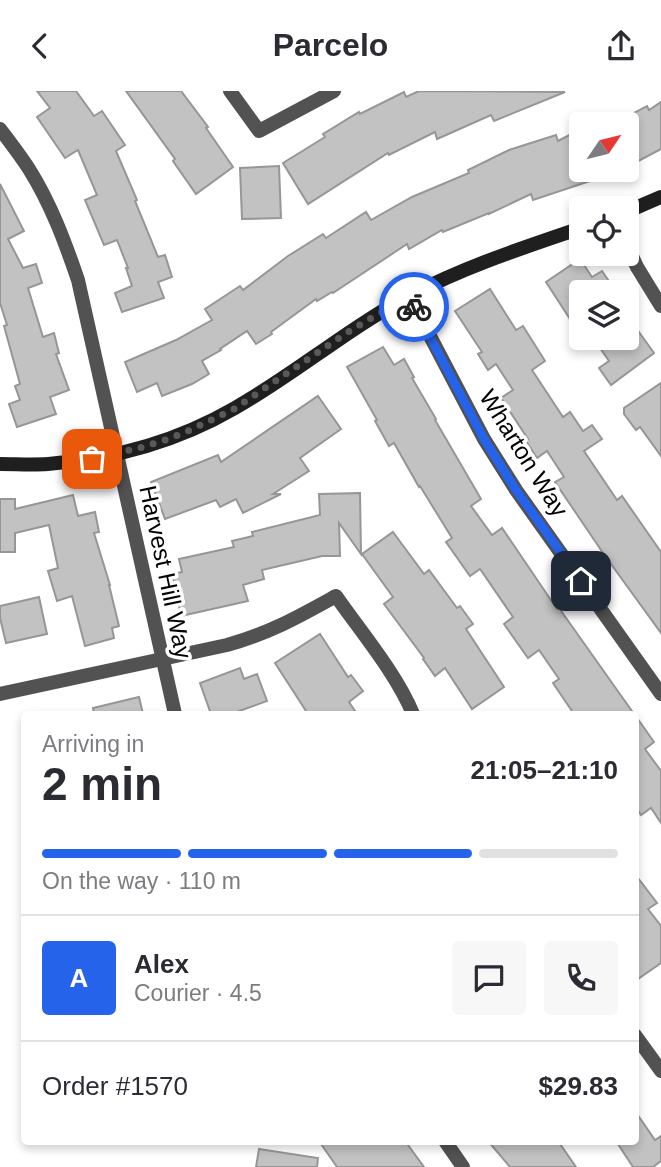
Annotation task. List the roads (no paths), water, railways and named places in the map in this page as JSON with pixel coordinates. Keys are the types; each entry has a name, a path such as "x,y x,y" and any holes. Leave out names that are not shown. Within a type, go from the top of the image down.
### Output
{"street":[{"path":"230,91 259,131 334,91"},
{"name":"Harvest Hill Way","path":"0,129 29,170 50,207 65,240 78,281 174,711"},
{"path":"639,206 661,197"},
{"path":"0,464 47,464 92,459 143,447 186,432 234,409 351,330 409,296 462,271 569,232"},
{"path":"637,266 661,306"},
{"name":"Wharton Way","path":"409,296 484,439 516,490 661,694"},
{"path":"0,695 256,637 336,596 392,676 412,711"},
{"path":"639,1041 661,1071"},
{"path":"448,1145 463,1167"}]}
